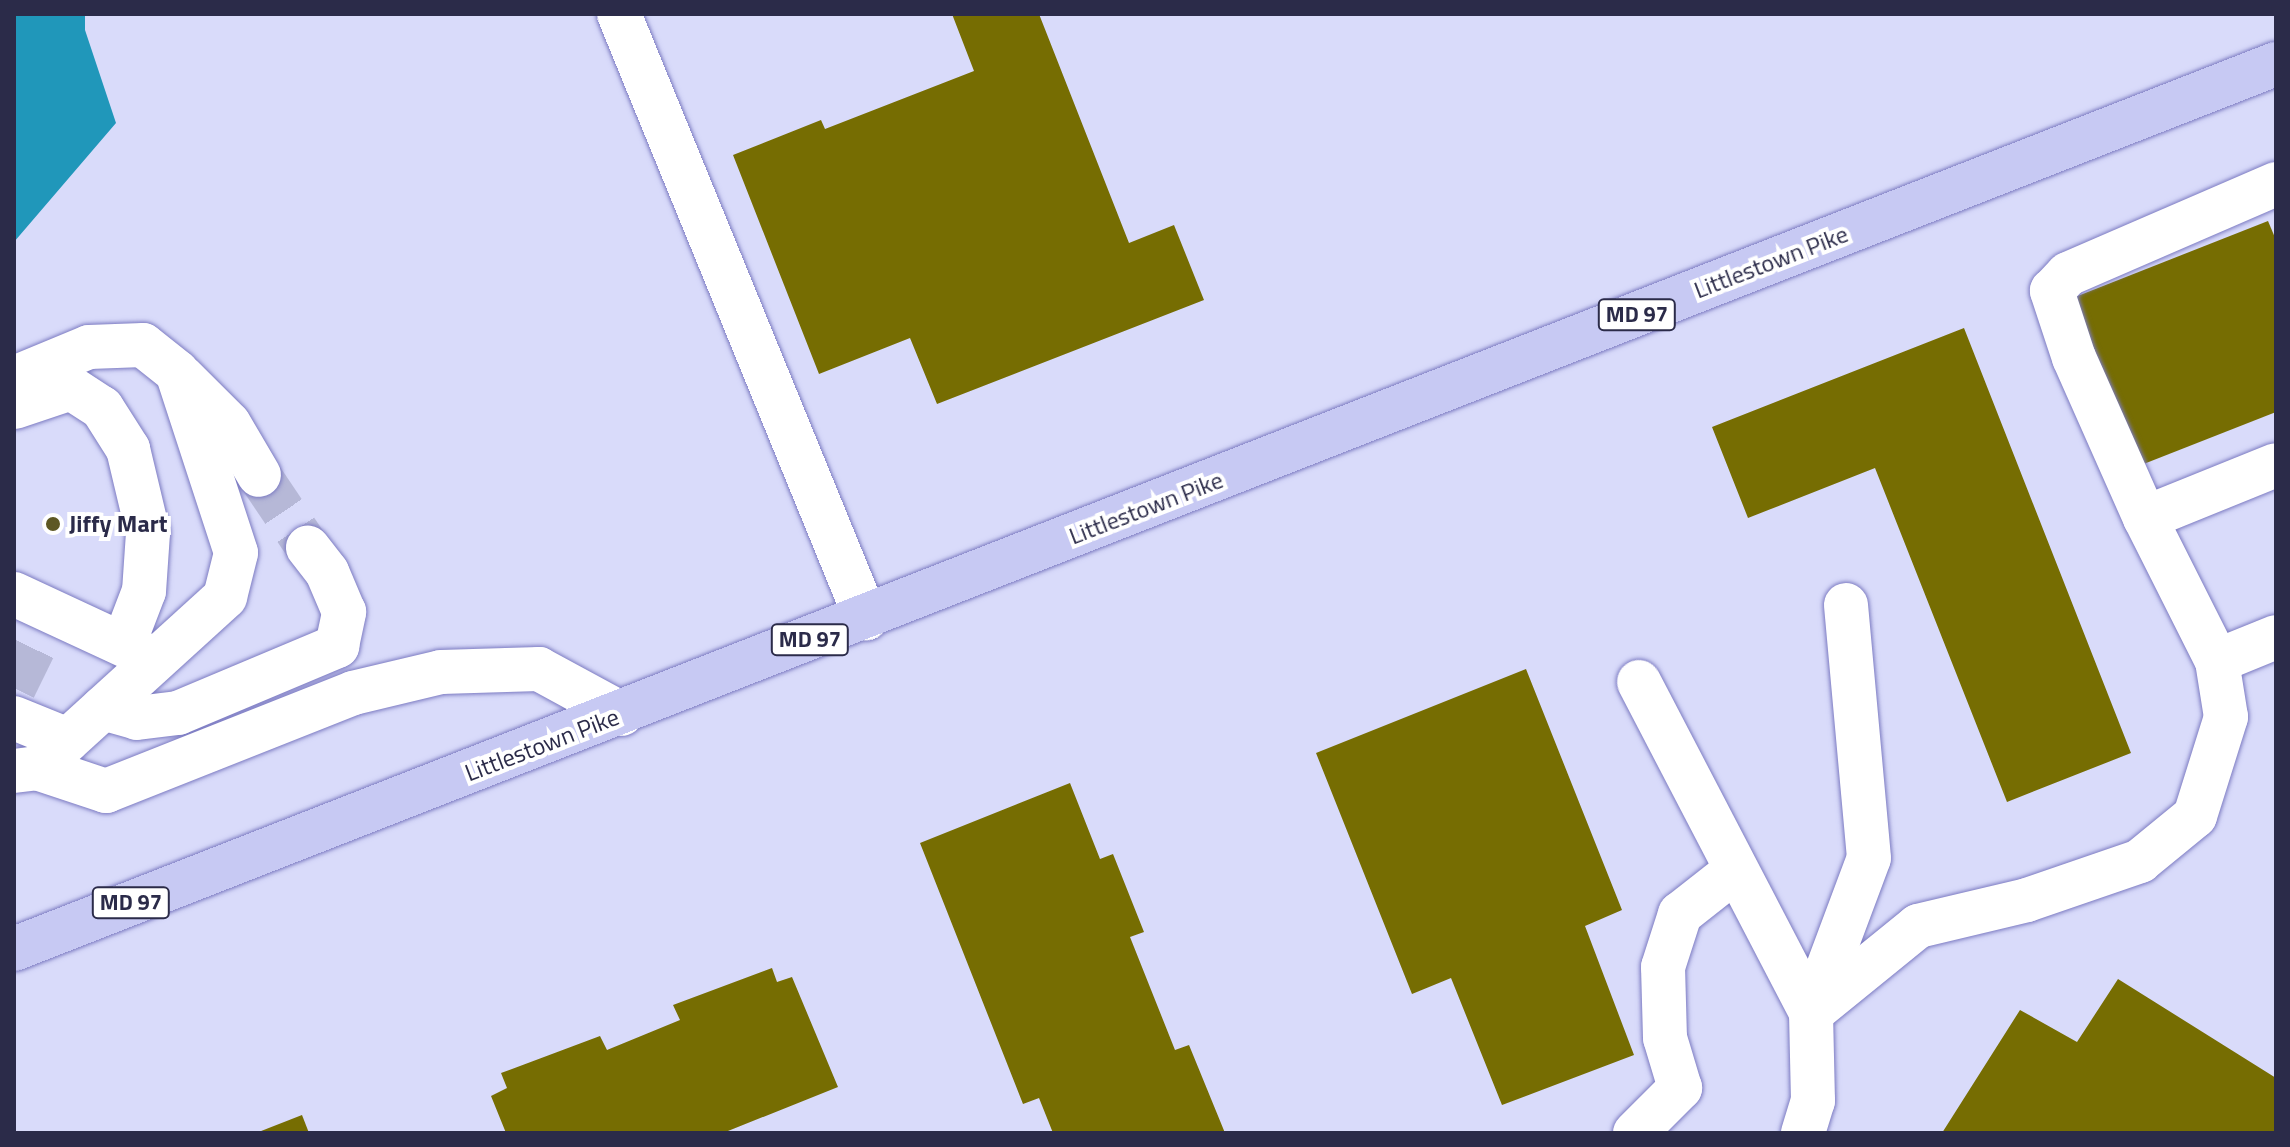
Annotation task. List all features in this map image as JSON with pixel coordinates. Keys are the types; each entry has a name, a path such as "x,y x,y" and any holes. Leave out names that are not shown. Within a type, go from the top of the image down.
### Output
{"highway":[{"name":"Littlestown Pike","path":"14,949 622,714 2276,64"}],"street":[{"path":"619,14 866,618"},
{"path":"1811,1013 1918,926 2027,900 2140,861 2195,816 2226,717 2217,661 2145,518 2074,358 2052,291 2068,274 2276,184"},
{"path":"14,378 89,347 143,345 177,372 229,424 259,475"},
{"path":"40,760 103,708 140,652 225,597 236,553 177,372"},
{"path":"14,407 71,388 102,408 128,449 148,533 140,652"},
{"path":"2145,518 2276,465"},
{"path":"103,708 137,718 178,713 337,646 344,612 327,572 308,548"},
{"path":"1803,1133 1813,1101 1811,1013 1869,858 1846,605"},
{"path":"35,612 140,652"},
{"path":"2217,661 2276,637"},
{"path":"14,718 40,760 106,791 353,693 441,672 539,669 622,714"},
{"path":"1639,682 1811,1013"},
{"path":"1635,1133 1680,1088 1665,1038 1663,967 1680,914 1736,870"}],"water":[{"path":"14,14 85,14 85,30 116,123 14,242"}],"building":[{"path":"952,14 1039,14 1129,243 1174,225 1204,300 937,404 910,338 819,374 733,155 821,120 825,129 974,71"},
{"path":"2268,221 2276,240 2276,412 2136,467 2070,299"},
{"path":"1964,328 2131,753 2007,802 1875,468 1748,518 1712,427"},
{"path":"1526,669 1622,910 1585,926 1634,1055 1502,1105 1451,978 1412,994 1316,753"},
{"path":"1070,783 1100,859 1113,854 1144,932 1130,937 1175,1050 1189,1045 1225,1133 1053,1133 1039,1098 1023,1104 920,843"},
{"path":"772,968 777,982 792,977 838,1087 723,1133 506,1133 491,1096 507,1088 501,1073 600,1036 607,1050 680,1020 673,1005"},
{"path":"2118,979 2276,1078 2276,1133 1942,1133 2020,1010 2077,1042"},
{"path":"302,1115 309,1133 256,1133"}],"tunnel":[{"path":"259,475 308,548"},
{"path":"14,688 41,633"}],"place":[{"name":"Jiffy Mart","path":"53,524"}]}
